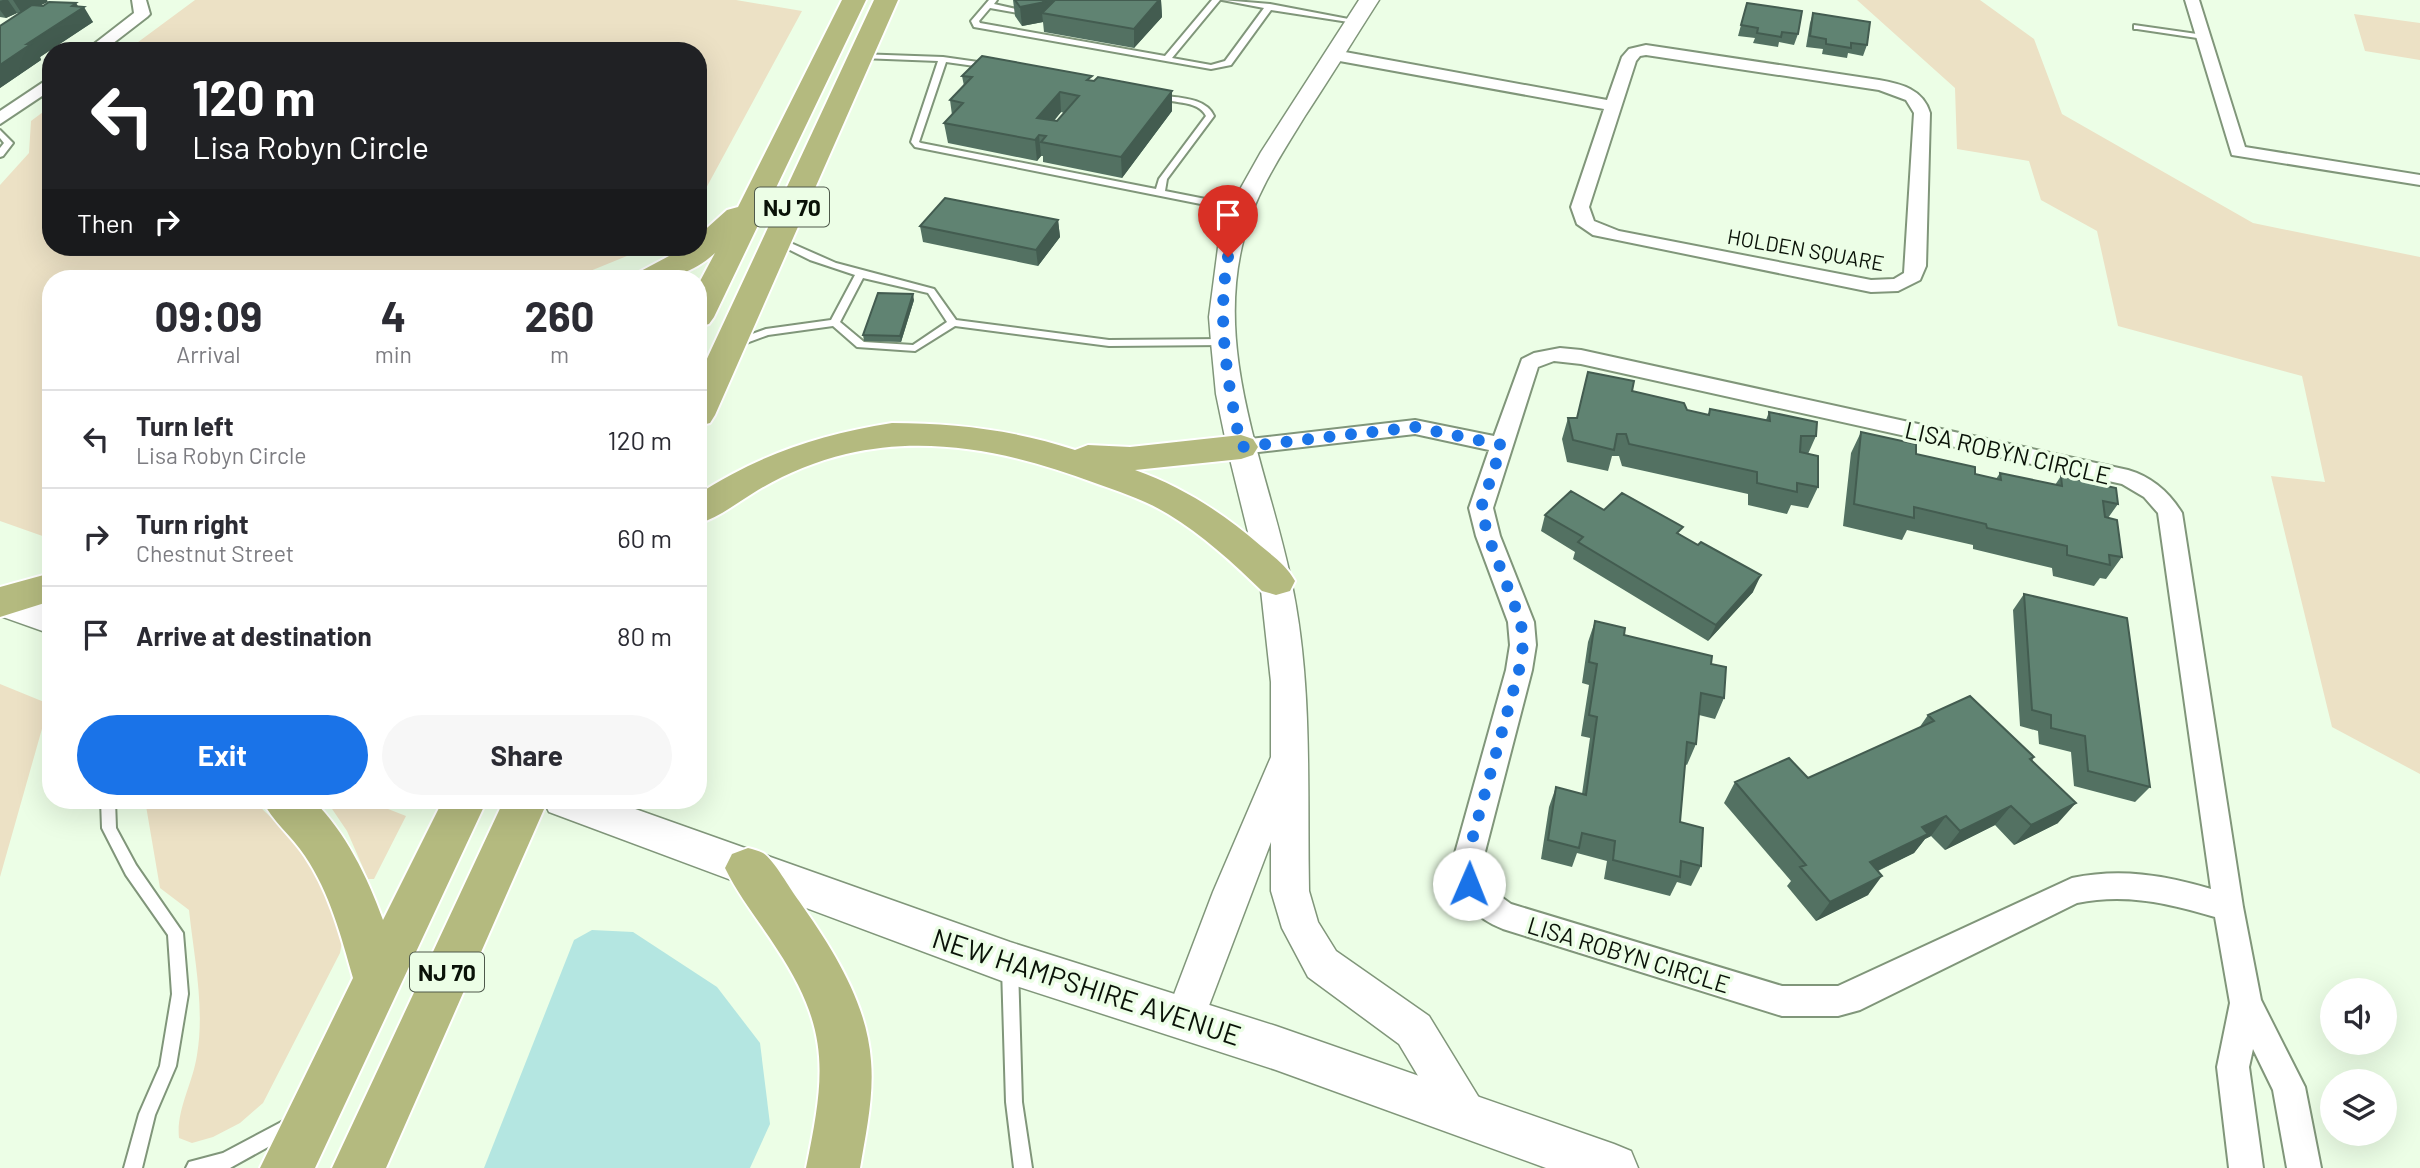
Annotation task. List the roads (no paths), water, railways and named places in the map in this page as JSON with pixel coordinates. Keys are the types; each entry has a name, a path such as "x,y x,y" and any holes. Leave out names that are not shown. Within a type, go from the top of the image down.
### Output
{"highway":[{"name":"NJ 70","path":"707,299 854,0"},
{"name":"NJ 70","path":"707,395 886,0"},
{"path":"707,243 758,194"},
{"path":"666,270 693,256"},
{"path":"707,505 730,488 769,468 837,443 905,433 979,437 1058,456 1165,496 1223,533 1276,581"},
{"path":"1058,456 1130,459 1241,447"},
{"path":"0,602 42,590"},
{"path":"294,809 327,850 351,892 379,982"},
{"name":"NJ 70","path":"287,1168 461,809"},
{"name":"NJ 70","path":"366,1160 522,809"},
{"path":"748,868 816,967 835,1009 846,1059 844,1112 833,1168"}],"main road":[{"path":"0,602 42,617"},
{"name":"NEW HAMPSHIRE AVENUE","path":"587,809 1010,963 1185,1018 1466,1116 1587,1163"}],"street":[{"path":"1369,0 1266,162 1241,209 1231,240 1225,274 1222,317 1224,342 1230,394 1241,447 1276,581 1288,682 1290,891 1301,928 1322,964 1414,1030 1466,1116"},
{"path":"2192,0 2238,152 2420,180"},
{"path":"105,42 142,14 142,1"},
{"name":"HOLDEN SQUARE","path":"1646,50 1879,85 1912,96 1920,104 1922,113 1916,266 1913,276 1898,285 1871,286 1619,237 1592,228 1583,220 1580,207 1613,106 1630,57 1635,52 1646,50"},
{"path":"1334,55 1613,106"},
{"path":"0,119 42,89"},
{"name":"LISA ROBYN CIRCLE","path":"2228,907 2146,884 2094,885 2072,891 1849,999 1838,1001 1782,1001 1503,915 1492,909 1475,894 1465,871 1519,670 1523,645 1521,622 1488,536 1481,508 1529,364 1542,356 1567,355 2114,475 2147,488 2164,502 2170,513 2228,907 2246,1003 2290,1087 2304,1168"},
{"path":"1241,447 1415,427 1502,445"},
{"path":"1185,1018 1214,932 1236,886 1287,753"},
{"name":"LISA ROBYN CIRCLE","path":"2246,1003 2233,1068 2246,1168"}],"lane":[{"path":"1166,60 1216,0"},
{"path":"1226,0 1355,21"},
{"path":"1031,13 990,3 975,19 977,24 1025,34 1207,67 1226,64 1270,6"},
{"path":"1025,34 1035,24"},
{"path":"2137,27 2204,37"},
{"path":"861,56 943,59 993,66"},
{"path":"943,59 915,142 918,145 1241,209"},
{"path":"1152,96 1198,104 1207,109 1210,116 1163,179 1160,192"},
{"path":"0,133 9,143 1,151"},
{"path":"777,240 801,254 860,275 931,291 953,323"},
{"path":"835,323 860,275"},
{"path":"729,346 766,332 835,323 861,345 915,348 953,323 1110,342 1224,342"},
{"path":"108,809 109,828 131,870 174,933 180,994 168,1066 147,1114 133,1168"},
{"path":"1010,963 1014,1102 1023,1168"},
{"path":"195,1168 226,1161 316,1109"}],"water":[{"path":"592,930 633,932 717,987 760,1043 770,1124 750,1168 484,1168 574,940"}]}
